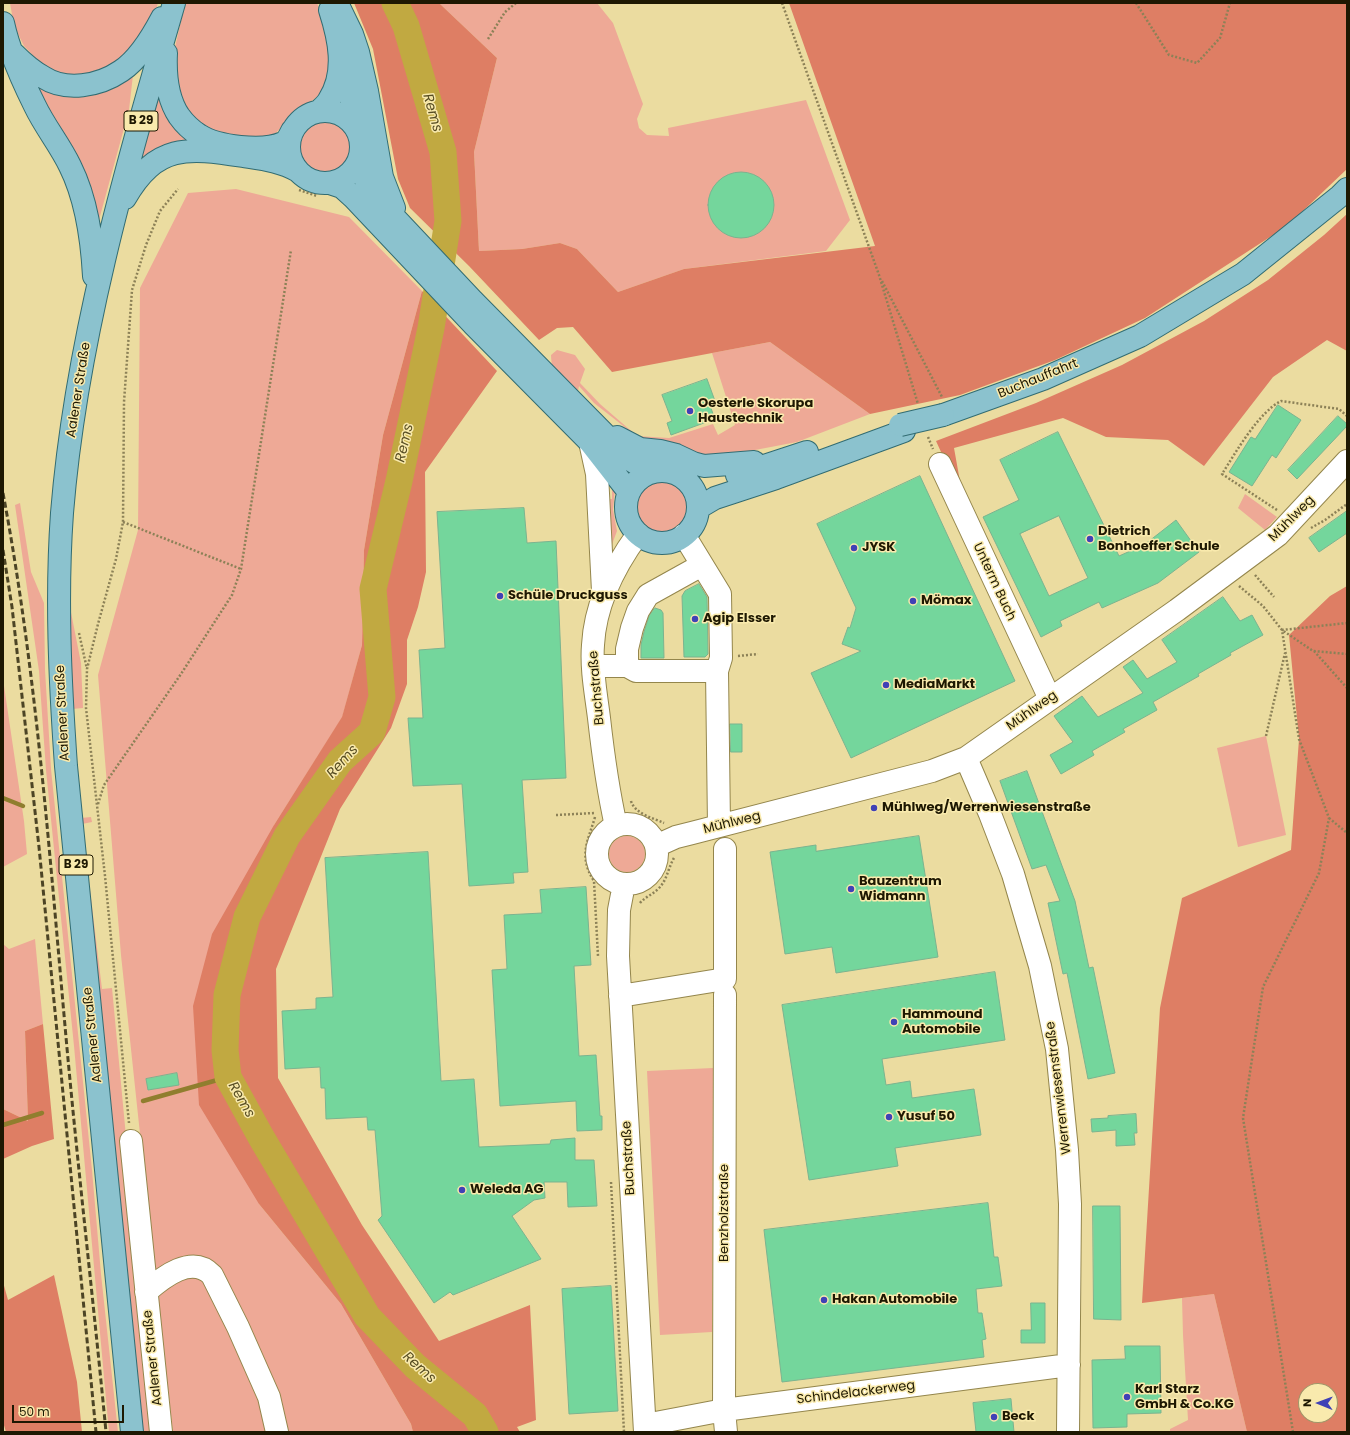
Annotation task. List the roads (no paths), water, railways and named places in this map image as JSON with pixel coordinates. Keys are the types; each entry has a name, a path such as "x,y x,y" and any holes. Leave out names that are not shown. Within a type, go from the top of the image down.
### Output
{"main road":[{"path":"12,51 27,67 44,78 57,83 64,85 84,86 104,81 122,71 137,56 151,38 170,3"},
{"name":"Aalener Straße","path":"132,1432 66,766 58,602 62,512 80,369 116,213 174,3"},
{"path":"319,111 329,101 335,89 339,66 338,43 335,27 326,3"},
{"path":"340,10 349,54 351,96 355,127"},
{"path":"340,10 352,34 363,71 382,177 388,196 407,239"},
{"path":"3,23 20,74 35,106 64,155 79,188 92,242 96,299"},
{"path":"166,30 168,88 172,102 179,116 189,128 212,142 254,147 273,146 285,142 304,117 319,111 337,113 350,121 360,137 361,148 359,159 348,175 339,180 326,191"},
{"path":"292,131 289,141 289,151 295,179"},
{"path":"116,213 131,188 149,167 163,157 182,151 208,151 269,161 289,166 295,179"},
{"path":"359,159 362,172 374,194 473,324 595,435 629,459 654,472"},
{"path":"295,179 307,179 318,183 326,191"},
{"path":"326,191 342,187 407,239 473,301 595,435 629,492"},
{"name":"Buchauffahrt","path":"902,428 947,414 1043,379 1140,336 1243,274 1347,189"},
{"path":"692,487 711,484 785,458 902,428"},
{"path":"698,508 715,498 776,478 902,428"},
{"path":"595,435 640,449 676,455 693,463 704,466 747,463 785,458"},
{"path":"665,471 685,479 692,487 698,508 696,519 691,528 684,536 670,542 656,543 646,540 631,526 626,514 626,503 629,492 639,479 654,472 665,471"}],"street":[{"path":"595,435 603,568 603,596"},
{"name":"Mühlweg","path":"656,846 676,837 932,771 966,758 1225,575 1278,535 1347,461"},
{"name":"Unterm Buch","path":"940,464 1050,699"},
{"name":"Buchstraße","path":"616,826 605,768 593,666 593,645 598,612 603,596 618,564 638,534"},
{"path":"684,536 720,594 722,658 718,671 719,826"},
{"path":"627,666 627,649 632,628 638,611 648,595 702,565"},
{"path":"593,666 627,666 636,672 718,671"},
{"name":"Werrenwiesenstraße","path":"966,758 990,814 1013,874 1040,966 1057,1049 1070,1204 1068,1432"},
{"path":"626,824 645,830 652,837 656,846 654,865 650,873 642,880 624,884 616,882 609,878 599,866 597,850 600,842 609,830 616,826 626,824"},
{"path":"620,996 725,979 725,849"},
{"name":"Buchstraße","path":"624,884 619,910 618,956 645,1429"},
{"name":"Benzholzstraße","path":"725,995 724,1410 726,1432"},
{"name":"Aalener Straße","path":"131,1141 161,1432"},
{"path":"146,1292 162,1278 187,1266 200,1267 207,1270 212,1275 238,1327 269,1397 277,1432"},
{"name":"Schindelackerweg","path":"645,1429 724,1410 1069,1365"}],"waterway":[{"name":"Rems","path":"395,3 406,26 443,152 448,221 431,328 399,481 373,589 382,697 372,732 340,761 287,836 247,917 227,995 225,1050 228,1077 261,1137 367,1316 415,1366 475,1415 485,1432"},
{"path":"3,798 23,806"},
{"path":"143,1101 228,1077"},
{"path":"3,1125 42,1113"}],"railway":[{"path":"3,493 33,692 106,1432"},
{"path":"3,550 12,607 39,847 96,1432"}],"place":[{"name":"Oesterle Skorupa Haustechnik","path":"690,411"},
{"name":"Dietrich Bonhoeffer Schule","path":"1090,539"},
{"name":"JYSK","path":"854,548"},
{"name":"Schüle Druckguss","path":"500,596"},
{"name":"Mömax","path":"913,601"},
{"name":"Agip Elsser","path":"695,619"},
{"name":"MediaMarkt","path":"886,685"},
{"name":"Mühlweg/Werrenwiesenstraße","path":"874,808"},
{"name":"Bauzentrum Widmann","path":"851,889"},
{"name":"Hammound Automobile","path":"894,1022"},
{"name":"Yusuf 50","path":"889,1117"},
{"name":"Weleda AG","path":"462,1190"},
{"name":"Hakan Automobile","path":"824,1300"},
{"name":"Karl Starz GmbH & Co.KG","path":"1127,1397"},
{"name":"Beck","path":"994,1417"}]}
